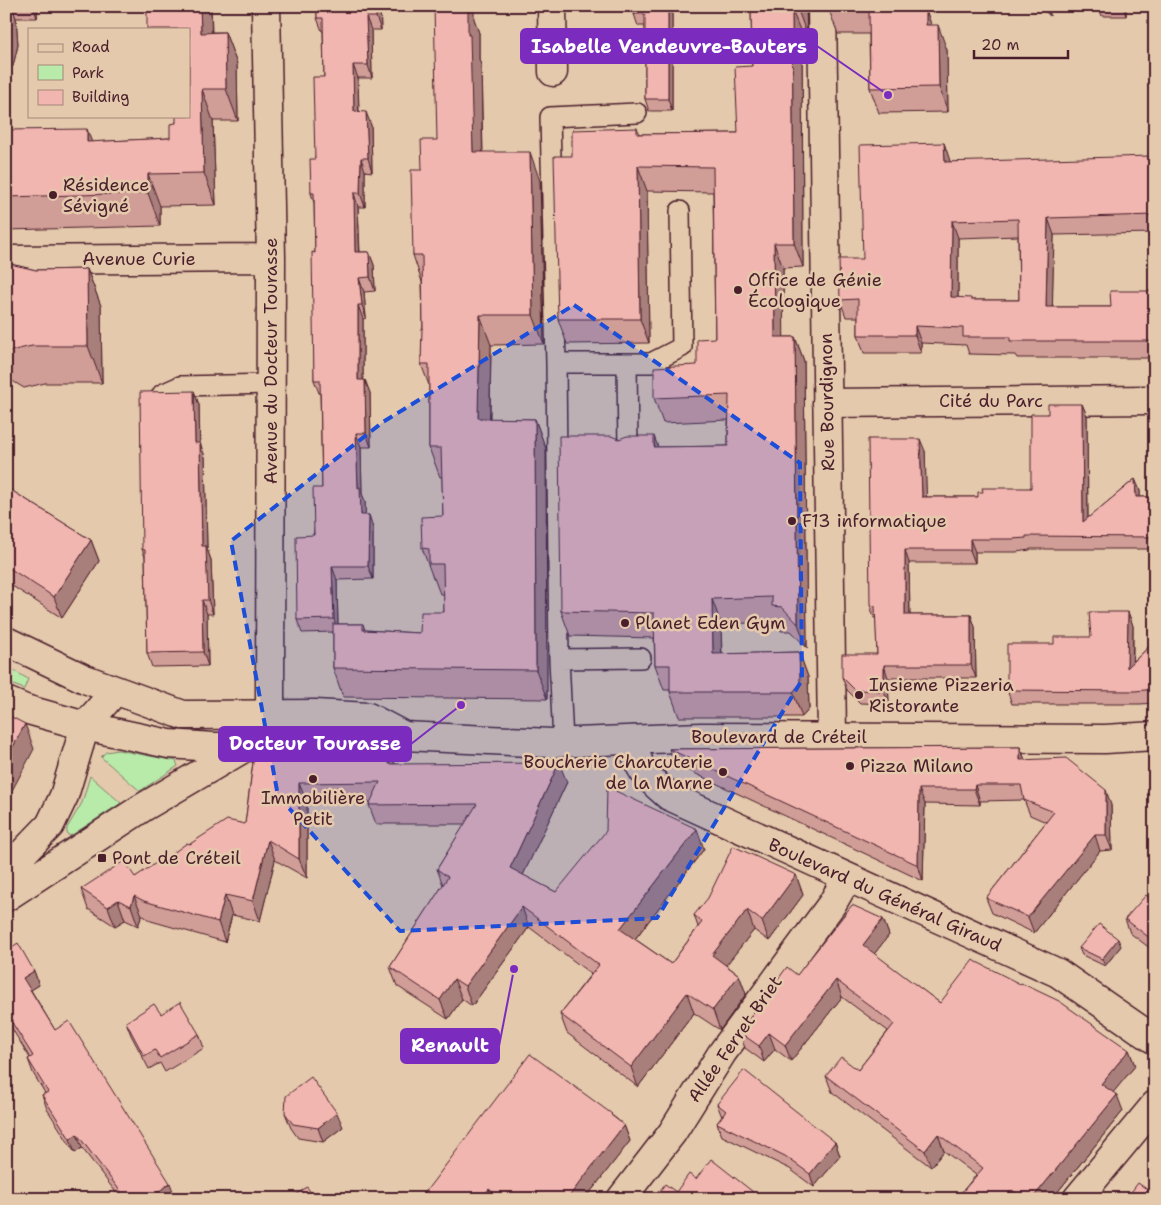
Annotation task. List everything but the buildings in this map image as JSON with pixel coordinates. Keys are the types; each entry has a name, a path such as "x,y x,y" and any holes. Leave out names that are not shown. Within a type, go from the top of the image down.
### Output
{"street":[{"name":"Avenue du Docteur Tourasse","path":"266,6 271,258 270,715"},
{"path":"552,6 553,72"},
{"name":"Rue Bourdignon","path":"822,6 832,737"},
{"name":"Avenue Curie","path":"6,260 271,258"},
{"name":"Cité du Parc","path":"827,403 1155,400"},
{"name":"Boulevard de Créteil","path":"6,641 84,679 183,715 315,714 368,717 404,736"},
{"path":"6,864 23,853 50,825 64,796 85,726 115,691"},
{"name":"Boulevard de Créteil","path":"6,701 26,709 85,726 169,744 213,747 368,746 404,736 464,740 563,742 710,737 1105,740 1155,736"},
{"path":"6,897 142,808 246,746 270,715"},
{"name":"Boulevard du Général Giraud","path":"633,740 635,755 645,775 669,796 1058,973 1155,1040"},
{"name":"Allée Ferret Briet","path":"621,1199 672,1133 722,1053 832,904 847,878"},
{"path":"1077,1199 1155,1105"}],"lane":[{"path":"563,742 559,658 556,363 550,117 637,113"},
{"path":"556,363 651,363 682,347 680,211"},
{"path":"627,363 628,453"},
{"path":"162,394 180,386 271,384"},
{"path":"559,658 641,658"}],"highlighted area":[{"path":"574,305 800,463 802,680 657,918 400,931 278,796 231,541 383,422"}],"green space":[{"path":"6,666 28,679 24,689 6,682"},
{"path":"118,750 176,761 178,766 140,791 101,757 106,752"},
{"path":"90,776 121,803 69,836 67,828 82,803"}],"place":[{"name":"Isabelle Vendeuvre-Bauters","path":"888,95"},
{"name":"Résidence Sévigné","path":"53,195"},
{"name":"Office de Génie Écologique","path":"738,290"},
{"name":"F13 informatique","path":"792,521"},
{"name":"Planet Eden Gym","path":"625,623"},
{"name":"Insieme Pizzeria Ristorante","path":"859,695"},
{"name":"Docteur Tourasse","path":"461,705"},
{"name":"Pizza Milano","path":"850,766"},
{"name":"Boucherie Charcuterie de la Marne","path":"723,772"},
{"name":"Immobilière Petit","path":"313,779"},
{"name":"Pont de Créteil","path":"102,858"},
{"name":"Renault","path":"514,969"}]}
